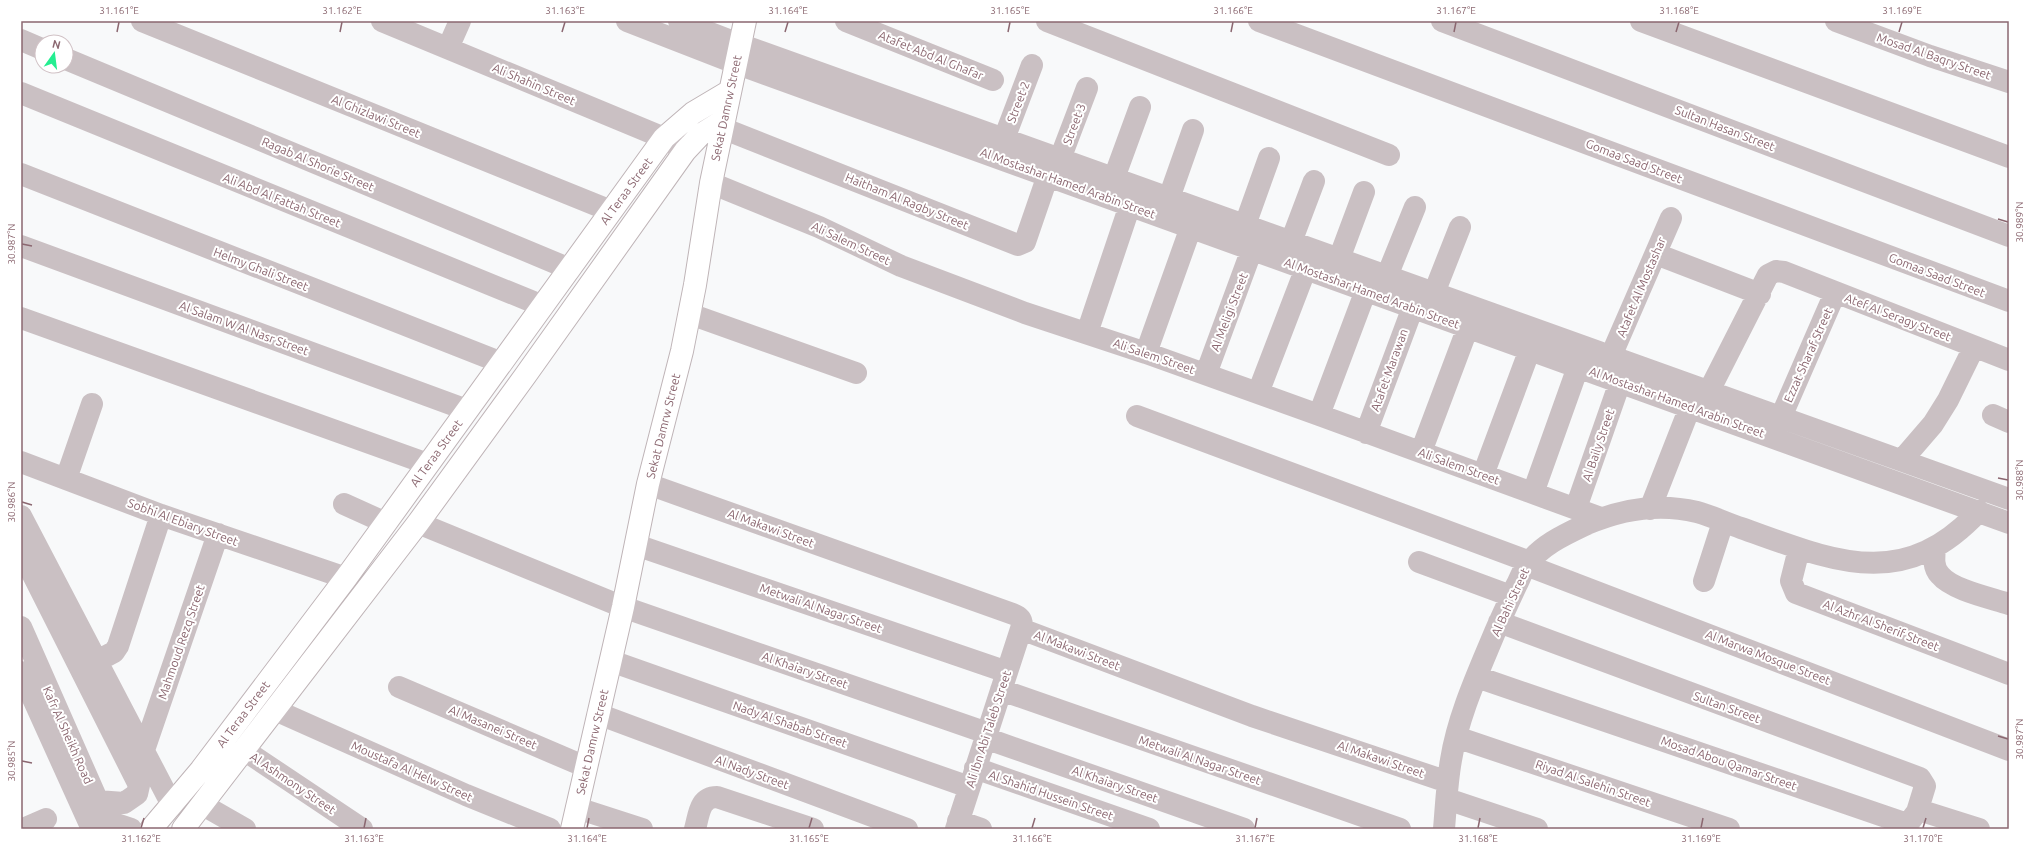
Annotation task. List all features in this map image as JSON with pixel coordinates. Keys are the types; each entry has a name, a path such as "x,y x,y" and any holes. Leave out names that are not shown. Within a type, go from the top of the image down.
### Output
{"main road":[{"name":"Sekat Damrw Street","path":"572,829 623,607 648,484 690,314 711,183 745,21"},
{"name":"Al Teraa Street","path":"149,829 172,805 201,770 346,578 664,138 693,113 730,91"},
{"name":"Al Teraa Street","path":"183,829 203,805 418,523 530,370 684,151 700,135 723,124"},
{"path":"281,663 301,676"}],"street":[{"name":"Al Ghizlawi Street","path":"142,21 611,211"},
{"name":"Ali Shahin Street","path":"382,21 664,138 684,151"},
{"path":"448,48 460,21"},
{"path":"627,21 737,54"},
{"path":"679,21 737,54"},
{"name":"Atafet Abd Al Ghafar","path":"846,21 993,80"},
{"path":"1048,21 1389,155"},
{"name":"Gomaa Saad Street","path":"1259,21 2009,302"},
{"name":"Sultan Hasan Street","path":"1442,21 2009,236"},
{"path":"1641,21 2009,157"},
{"name":"Mosad Al Baqry Street","path":"1836,21 1930,56 2009,82"},
{"path":"21,40 34,46"},
{"name":"Al Mostashar Hamed Arabin Street","path":"737,54 1004,139 1054,167 1130,205 2009,523"},
{"name":"Al Mostashar Hamed Arabin Street","path":"737,54 1054,167 1114,178 2009,498"},
{"name":"Ragab Al Shorie Street","path":"74,62 570,269"},
{"name":"Street 2","path":"1004,139 1032,65"},
{"name":"Street 3","path":"1054,167 1087,88"},
{"name":"Ali Abd Al Fattah Street","path":"21,93 543,306"},
{"path":"1114,178 1140,107"},
{"name":"Haitham Al Ragby Street","path":"723,124 1018,245 1025,242 1054,167"},
{"path":"1169,198 1193,130"},
{"path":"1245,225 1269,158"},
{"name":"Helmy Ghali Street","path":"21,174 502,363"},
{"path":"1291,242 1314,181"},
{"name":"Ali Salem Street","path":"711,183 819,227 901,266 1025,313 1206,374 1366,433 1484,474 1601,518"},
{"path":"1338,259 1364,192"},
{"path":"1088,333 1130,205"},
{"path":"1387,276 1415,207"},
{"name":"Atafet Al Mostashar","path":"1611,356 1671,218"},
{"path":"1146,353 1191,227"},
{"path":"1434,293 1460,227"},
{"name":"Al Salam W Al Nasr Street","path":"21,246 467,410"},
{"name":"Al Meligi Street","path":"1206,374 1252,249"},
{"path":"1656,254 1760,294 1709,392"},
{"path":"1258,393 1306,268"},
{"name":"Atef Al Seragy Street","path":"1760,294 1768,275 1776,271 1788,274 2009,360"},
{"path":"1319,415 1366,290"},
{"name":"Ezzat Sharaf Street","path":"1781,417 1835,293"},
{"name":"Atafet Marawan","path":"1366,433 1413,307"},
{"path":"690,314 856,373"},
{"path":"21,318 428,464"},
{"path":"1420,452 1468,327"},
{"path":"1902,460 1937,418 1948,400 1974,346"},
{"path":"1484,474 1530,349"},
{"path":"1533,493 1578,367"},
{"name":"Al Baily Street","path":"1576,508 1620,382"},
{"path":"66,479 92,404"},
{"path":"1650,508 1690,407"},
{"name":"Al Marwa Mosque Street","path":"1137,416 1528,563 2009,750"},
{"name":"Sobhi Al Ebiary Street","path":"21,462 161,515 346,578"},
{"name":"Al Makawi Street","path":"648,484 1013,614 1021,619 1021,629 1447,790 1538,829"},
{"path":"344,504 386,523"},
{"name":"Al Bahi Street","path":"1444,829 1447,790 1456,737 1477,677 1499,622 1528,563 1563,535 1601,518 1620,513 1650,508 1678,509 1698,512 1799,548 1866,564 1885,563 1911,558 1935,548 1951,538 1979,512"},
{"path":"97,661 114,652 118,646 161,515"},
{"path":"21,516 172,805"},
{"path":"1704,581 1723,522"},
{"name":"Al Khaiary Street","path":"418,523 623,607 1244,829"},
{"name":"Mahmoud Rezq Street","path":"144,750 218,534"},
{"name":"Metwali Al Nagar Street","path":"636,544 1400,829"},
{"name":"Al Azhr Al Sherif Street","path":"1799,548 1791,581 1796,593 2009,674"},
{"path":"1935,548 1934,562 1939,575 1950,584 2009,604"},
{"path":"21,551 139,785 137,794 124,803 97,801"},
{"path":"1419,562 1512,596"},
{"name":"Sultan Street","path":"1499,622 1920,778 1925,786 1917,812"},
{"name":"Kafr Al Sheikh Road","path":"21,627 97,801 104,813 113,822 130,829"},
{"name":"Ali Ibn Abi Taleb Street","path":"957,825 1021,629"},
{"name":"Nady Al Shabab Street","path":"611,661 972,777"},
{"name":"Kafr Al Sheikh Road","path":"21,672 92,829"},
{"name":"Mosad Abou Qamar Street","path":"1477,677 1901,822 1910,821 1917,812"},
{"name":"Al Masanei Street","path":"399,687 586,767"},
{"name":"Moustafa Al Helw Street","path":"275,710 466,795 550,829"},
{"name":"Al Nady Street","path":"598,714 907,829"},
{"name":"Riyad Al Salehin Street","path":"1456,737 1729,829"},
{"name":"Al Ashmony Street","path":"244,750 362,829"},
{"name":"Al Shahid Hussein Street","path":"972,777 1149,829"},
{"path":"695,829 702,803 710,797 717,797 813,829"},
{"path":"203,805 245,829"},
{"path":"577,808 642,829"},
{"path":"1917,812 1922,811 1979,829"},
{"path":"23,829 46,819"},
{"path":"957,825 981,829"}]}
